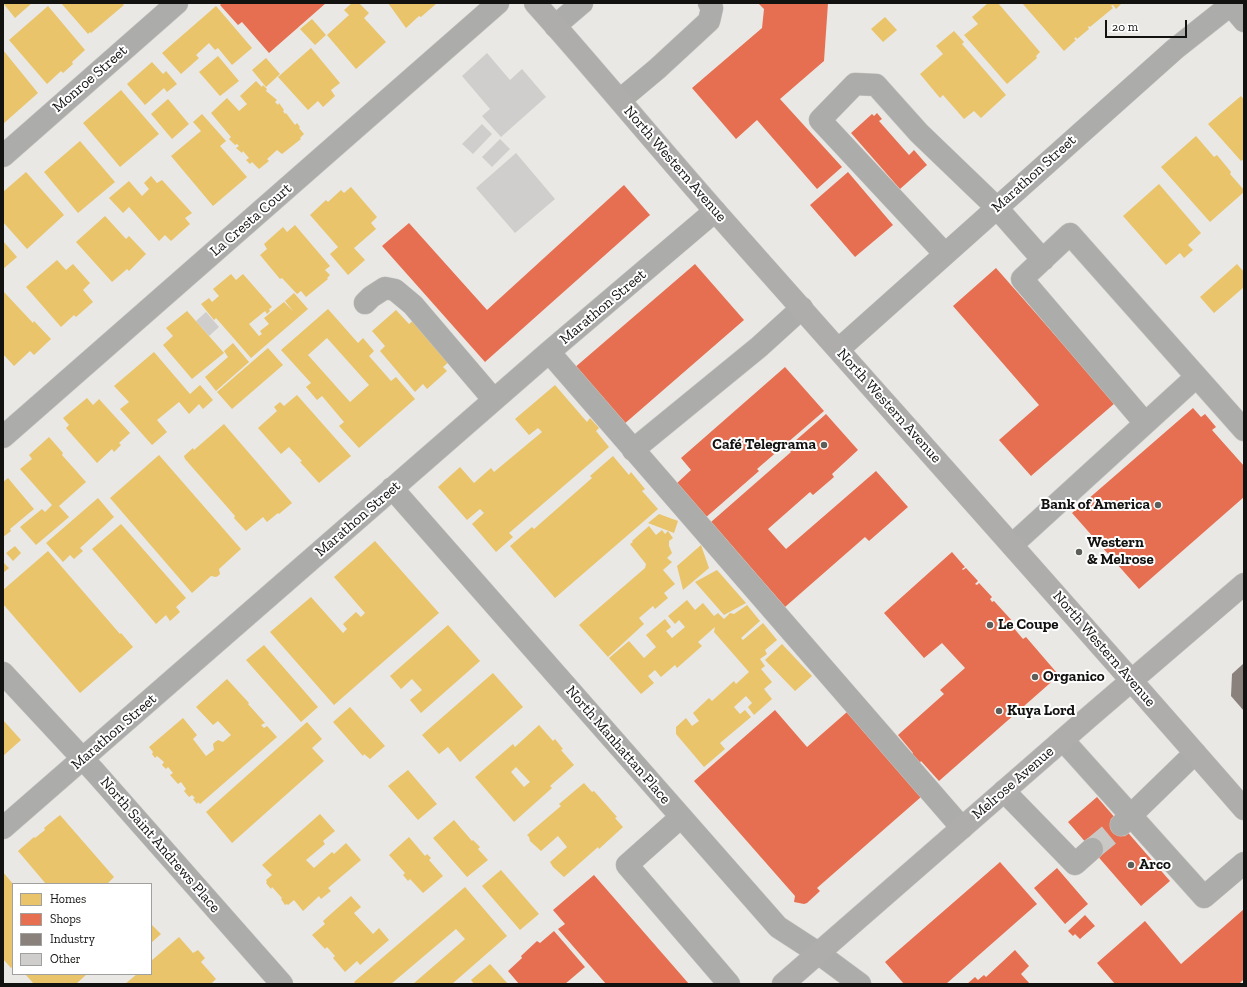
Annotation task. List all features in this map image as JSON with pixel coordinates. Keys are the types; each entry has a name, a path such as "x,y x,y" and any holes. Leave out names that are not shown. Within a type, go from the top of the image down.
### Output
{"main road":[{"name":"North Western Avenue","path":"535,3 715,211 1132,680 1244,809"},
{"name":"Melrose Avenue","path":"783,984 1244,584"}],"street":[{"name":"Monroe Street","path":"3,156 177,3"},
{"name":"La Cresta Court","path":"3,436 498,3"},
{"path":"555,26 582,3"},
{"path":"620,100 657,69 709,21 712,8 709,3"},
{"path":"1231,4 1244,21"},
{"name":"Marathon Street","path":"839,349 1174,49 1231,4"},
{"path":"945,254 820,120 855,84 876,86 919,133 996,208 1043,260"},
{"name":"Marathon Street","path":"3,828 392,488 715,211"},
{"path":"1145,423 1022,279 1070,234 1244,430"},
{"path":"365,303 385,288 394,290 413,305 494,400"},
{"path":"633,450 759,347 802,308"},
{"path":"549,352 962,828"},
{"path":"1012,545 1196,377"},
{"name":"North Manhattan Place","path":"392,488 778,927 818,953 860,984"},
{"name":"North Saint Andrews Place","path":"3,673 83,759 282,984"},
{"path":"1063,740 1126,820 1204,897 1244,863"},
{"path":"1126,820 1195,752"},
{"path":"1004,791 1075,864 1092,849"},
{"path":"681,817 627,865 729,984"}],"building: Homes":[{"path":"3,3 32,3 15,18"},
{"path":"61,3 122,3 124,5 88,34"},
{"path":"352,3 359,3 369,13 364,18 386,42 356,69 327,35 349,15 344,10"},
{"path":"388,3 437,3 406,28"},
{"path":"988,3 998,3 1040,52 1036,56 1037,58 1007,84 964,35 978,24 972,17"},
{"path":"1022,3 1122,3 1116,9 1113,5 1111,6 1113,8 1090,27 1089,26 1089,29 1077,39 1076,37 1074,39 1076,40 1064,51"},
{"path":"48,6 85,50 63,73 61,71 47,84 9,40"},
{"path":"216,6 252,48 232,65 218,48 215,50 209,43 196,55 199,58 181,74 162,53"},
{"path":"885,17 897,30 883,42 871,29"},
{"path":"312,19 326,35 315,45 300,29"},
{"path":"954,31 964,42 962,44 1006,95 981,118 974,111 964,119 943,95 940,98 920,74 943,54 936,46"},
{"path":"311,48 340,83 331,90 335,96 323,107 318,101 308,110 278,77"},
{"path":"3,50 38,93 3,124"},
{"path":"218,56 239,81 220,96 199,72"},
{"path":"266,58 280,74 266,87 252,70"},
{"path":"152,62 163,74 166,71 177,84 167,92 164,88 145,105 127,84"},
{"path":"256,81 262,87 263,85 267,89 266,91 277,100 275,102 278,105 279,103 285,114 286,113 295,125 297,123 304,134 300,138 301,139 282,154 277,150 267,159 269,161 259,169 252,162 250,164 246,160 249,158 243,151 242,153 236,148 239,146 237,144 235,145 229,139 231,137 211,113 227,98 239,111 247,104 240,96"},
{"path":"121,90 159,134 120,167 83,123"},
{"path":"1241,96 1244,100 1244,159 1241,161 1208,124"},
{"path":"168,99 189,124 172,139 151,114"},
{"path":"202,114 226,141 220,146 247,177 213,206 171,156 201,131 193,122"},
{"path":"1196,136 1214,157 1217,155 1231,172 1230,174 1244,190 1244,192 1210,222 1161,167"},
{"path":"80,141 115,182 78,213 44,172"},
{"path":"26,172 64,215 27,249 3,222 3,192"},
{"path":"151,176 157,183 162,180 192,213 185,218 190,224 171,241 165,235 159,241 129,207 123,213 109,198 129,181 142,196 149,189 144,183"},
{"path":"1159,184 1201,233 1188,245 1193,250 1184,258 1180,253 1166,265 1123,216"},
{"path":"351,187 377,217 371,223 376,229 354,248 365,260 348,275 330,254 338,247 310,215 326,200 328,202 341,190 344,193"},
{"path":"105,216 126,239 129,236 146,254 129,271 127,269 112,282 76,242"},
{"path":"295,225 330,266 325,270 330,275 327,278 328,279 306,297 301,291 297,294 282,278 280,279 260,255 267,249 264,244 283,227 287,232"},
{"path":"3,241 17,257 3,269"},
{"path":"57,260 66,270 73,264 90,283 83,290 93,302 76,317 74,315 61,327 26,287"},
{"path":"1237,264 1244,272 1244,287 1214,313 1200,297"},
{"path":"231,274 236,280 243,274 272,307 269,309 270,311 267,314 265,311 249,324 259,336 262,334 260,331 269,324 264,318 284,302 293,311 285,301 294,293 308,309 251,358 216,318 214,320 201,304 209,298 212,302 219,296 213,289"},
{"path":"3,291 33,323 34,321 51,339 34,355 30,351 14,366 3,354"},
{"path":"328,309 358,343 363,338 374,351 369,356 391,381 396,377 415,399 359,448 339,426 344,422 322,396 317,400 306,387 311,383 281,350","holes":["327,338 369,385 350,402 308,355"]},
{"path":"396,310 409,324 415,319 451,360 443,367 447,371 427,389 423,384 415,392 380,351 385,346 372,331"},
{"path":"187,311 224,353 192,379 163,345 173,336 166,328"},
{"path":"233,343 249,362 216,391 205,377 228,357 224,351"},
{"path":"268,348 283,365 232,409 217,392"},
{"path":"154,352 190,394 200,385 213,400 203,409 199,404 189,414 179,402 157,420 167,432 152,445 120,409 129,402 114,386"},
{"path":"555,385 587,422 590,418 599,428 596,431 609,447 509,533 513,537 496,552 472,524 484,513 480,509 467,520 438,487 460,467 474,483 491,468 494,472 542,432 538,428 529,435 515,419"},
{"path":"297,395 351,456 319,483 289,447 281,454 258,428 277,411 274,407 280,402 284,406"},
{"path":"87,398 93,405 99,399 130,433 119,443 121,445 114,452 112,449 97,463 66,428 69,425 63,418"},
{"path":"224,424 292,503 267,522 263,517 246,531 184,456 193,448 194,450"},
{"path":"49,437 63,453 62,455 86,482 59,506 69,517 36,545 20,527 42,509 45,512 52,505 20,469 32,459 29,455"},
{"path":"159,455 241,549 219,569 220,574 218,576 211,576 192,593 110,498"},
{"path":"613,456 629,475 631,472 645,489 642,491 658,509 555,598 510,546 532,527 534,529 592,478 590,476"},
{"path":"8,478 34,509 10,529 11,531 3,537 3,482"},
{"path":"98,498 114,517 80,548 83,551 74,559 70,555 63,562 46,543"},
{"path":"659,514 678,521 674,533 648,523"},
{"path":"121,524 186,598 176,607 180,612 170,621 166,615 156,624 92,549"},
{"path":"649,526 656,535 662,530 665,534 668,531 673,538 669,541 669,546 672,553 667,558 672,562 663,570 675,584 664,593 668,598 655,609 653,606 639,618 644,624 608,657 579,625 645,568 646,564 630,544"},
{"path":"375,541 439,613 334,705 270,632 311,597 343,633 347,629 343,624 356,612 361,617 365,613 334,577"},
{"path":"701,545 709,568 683,590 677,566"},
{"path":"15,546 21,553 13,561 6,553"},
{"path":"48,551 133,647 80,693 3,604 3,590"},
{"path":"3,562 9,568 3,573"},
{"path":"717,570 746,603 724,615 695,582"},
{"path":"687,600 695,610 703,603 714,616 718,613 724,619 730,613 734,614 747,605 760,621 741,638 743,640 763,623 777,640 765,650 767,654 760,659 765,666 761,669 772,682 764,689 772,699 754,715 748,707 752,703 746,696 734,707 740,714 745,710 751,717 720,743 725,749 704,767 676,734 676,727 686,718 692,726 699,721 693,713 709,698 712,701 734,681 736,684 749,672 714,632 715,627 698,642 702,646 677,668 675,665 661,677 655,670 648,676 654,683 641,694 609,658 629,641 644,658 656,647 646,635 665,619 671,627 666,631 672,638 685,627 679,620 675,624 668,616"},
{"path":"448,625 480,661 421,713 410,700 422,690 412,679 401,689 390,676"},
{"path":"782,644 812,676 795,691 765,660"},
{"path":"264,645 318,707 301,722 246,660"},
{"path":"493,673 523,707 460,762 448,747 439,754 422,735"},
{"path":"227,679 265,723 261,725 264,728 267,726 277,737 200,804 198,802 197,804 192,795 189,797 184,791 186,789 181,782 178,784 170,775 173,773 168,767 166,769 162,765 164,762 157,756 155,758 149,747 183,718 197,735 193,739 206,756 214,750 213,744 215,742 218,740 223,742 231,735 218,721 213,725 196,707"},
{"path":"350,707 385,746 370,759 364,754 363,756 333,722"},
{"path":"3,720 21,740 3,756"},
{"path":"307,722 322,739 312,748 324,761 232,843 206,812"},
{"path":"539,725 553,741 555,739 563,749 561,750 574,765 550,786 552,788 514,822 475,777 513,744 515,747","holes":["516,767 530,782 524,787 511,772"]},
{"path":"408,770 437,804 418,820 388,786"},
{"path":"584,783 592,792 594,791 617,817 615,818 623,827 599,849 598,847 564,877 553,867 550,862 567,847 558,836 541,851 530,841 527,835 561,806 559,804"},
{"path":"320,814 335,831 323,841 325,844 306,860 314,868 332,852 334,854 346,843 361,860 328,888 331,891 321,899 319,896 303,911 294,900 288,905 285,905 281,899 282,898 266,883 266,880 272,875 262,865"},
{"path":"60,815 114,877 108,883 45,883 18,851 34,837 35,838 45,830 44,828"},
{"path":"454,820 472,841 473,840 480,847 478,849 488,860 467,877 433,838"},
{"path":"409,837 425,856 427,854 431,858 429,860 443,876 423,893 410,879 408,881 403,875 405,873 389,855"},
{"path":"501,870 539,914 520,930 482,886"},
{"path":"3,872 12,883 11,968 3,959"},
{"path":"465,887 507,936 452,984 413,984 465,939 456,929 391,984 356,984 354,982"},
{"path":"351,896 361,907 354,913 373,934 379,928 389,940 360,965 357,961 345,972 333,958 335,956 327,947 325,949 312,935 325,924 323,921"},
{"path":"152,925 161,934 152,942"},
{"path":"179,937 193,953 198,950 205,958 201,962 216,979 211,984 125,984 136,975 152,975 152,960"},
{"path":"490,964 508,984 474,984 471,980"},
{"path":"26,975 86,975 76,984 34,984"}],"building: Shops":[{"path":"222,3 326,3 269,53 242,22 238,25 220,5"},
{"path":"758,3 828,3 824,61 780,99 842,167 817,189 757,120 736,139 692,88 762,28 764,9"},
{"path":"877,113 882,119 879,121 909,155 914,150 927,165 900,189 851,133 872,114 874,116"},
{"path":"848,172 893,225 855,257 810,205"},
{"path":"624,185 650,215 485,362 382,246 409,223 487,310"},
{"path":"695,264 744,320 623,425 573,369"},
{"path":"996,268 1115,403 1031,476 999,440 1039,405 953,306"},
{"path":"785,367 824,411 757,469 759,471 704,519 675,485 691,470 681,458"},
{"name":"Bank of America","path":"1193,408 1201,417 1205,414 1216,427 1212,430 1244,466 1244,497 1139,589 1072,513"},
{"path":"826,414 858,450 832,474 834,477 813,495 810,492 768,529 786,549 876,471 908,507 869,541 865,537 785,607 711,522 791,452 787,448"},
{"path":"952,552 965,567 962,569 963,570 966,568 978,581 975,584 977,585 979,583 992,597 990,599 992,602 994,601 1015,624 1012,626 1023,639 1026,637 1057,673 1055,675 1057,677 939,781 921,761 919,764 911,755 913,753 898,735 944,694 940,690 965,668 942,643 924,658 884,613"},
{"path":"775,710 807,747 847,712 921,797 817,888 820,891 804,904 794,902 795,896 694,781"},
{"name":"Arco","path":"1097,797 1170,881 1141,906 1068,822"},
{"path":"1000,862 1037,904 946,984 904,984 885,962"},
{"path":"1057,868 1088,904 1065,924 1034,888"},
{"path":"594,875 689,984 606,984 558,929 565,924 553,910"},
{"path":"1244,909 1244,979 1239,984 1115,984 1097,963 1145,921 1181,964"},
{"path":"1085,915 1095,926 1080,939 1075,934 1073,936 1068,931"},
{"path":"554,931 585,967 565,984 519,984 508,971 537,941 540,943"},
{"path":"1015,950 1029,966 1021,974 1030,984 967,984 975,977 978,980 984,975 986,977"}],"building: Industry":[{"path":"1244,663 1244,711 1231,696 1232,674"}],"building: Other":[{"path":"487,53 510,80 522,69 546,97 501,137 482,116 490,109 462,76"},
{"path":"482,124 492,134 473,154 462,144"},
{"path":"500,139 510,149 492,167 482,157"},
{"path":"516,153 555,199 515,233 476,188"},
{"path":"206,312 219,327 209,336 196,321"}],"tunnel":[{"path":"1092,849 1121,825"}],"place":[{"name":"Café Telegrama","path":"824,445"},
{"name":"Bank of America","path":"1158,505"},
{"name":"Western & Melrose","path":"1079,552"},
{"name":"Le Coupe","path":"990,625"},
{"name":"Organico","path":"1035,677"},
{"name":"Kuya Lord","path":"999,711"},
{"name":"Arco","path":"1131,865"}]}
